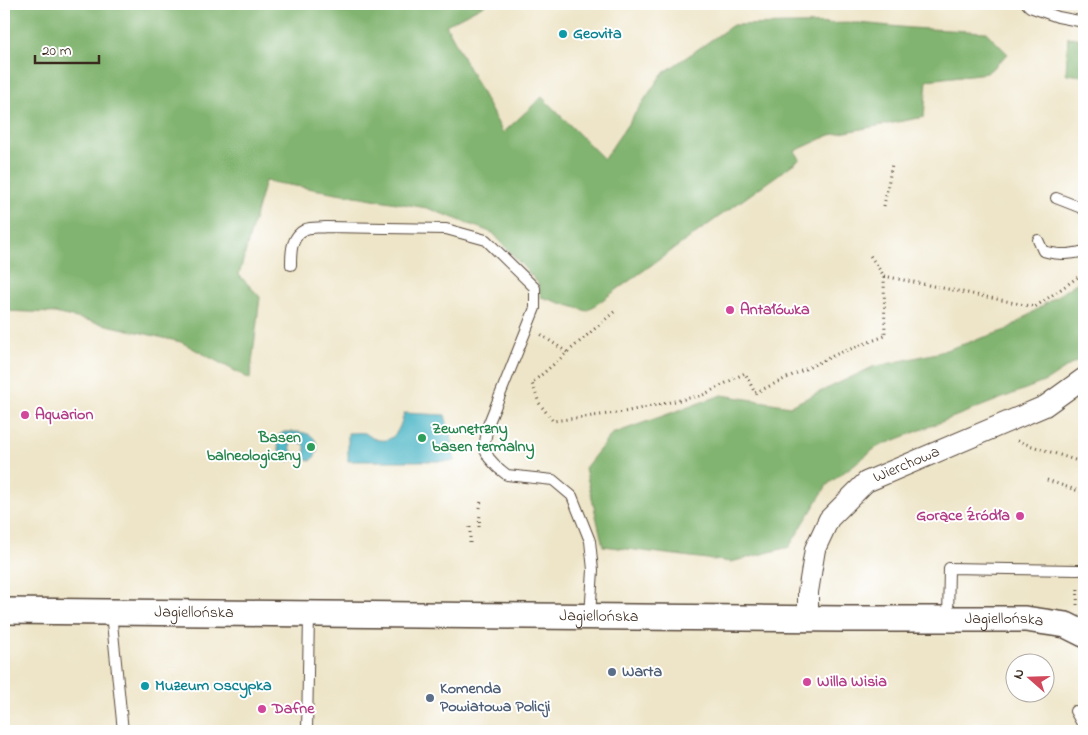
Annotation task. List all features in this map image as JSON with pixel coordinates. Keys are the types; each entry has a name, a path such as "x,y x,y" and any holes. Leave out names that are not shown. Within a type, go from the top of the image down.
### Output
{"street":[{"name":"Wierchowa","path":"808,618 808,592 815,549 829,520 866,482 1045,406 1084,378"},
{"name":"Jagiellońska","path":"4,610 948,620 1025,619 1066,625 1084,634"}],"lane":[{"path":"1027,4 1030,7 1058,17 1084,22"},
{"path":"1056,198 1084,209"},
{"path":"291,265 291,248 296,237 306,228 446,229 486,240 535,288 535,308 488,425 484,448 489,458 507,475 553,480 572,496 590,541 592,570 590,616"},
{"path":"1038,240 1043,251 1054,254 1070,255 1084,250"},
{"path":"948,620 949,568 1079,570"},
{"path":"111,612 123,731"},
{"path":"307,731 309,614"},
{"path":"1075,711 1084,727"}],"path":[{"path":"884,206 892,164"},
{"path":"614,312 532,383 539,403 553,420 624,412 703,395 745,373 755,393 837,354 885,336 884,276 869,254"},
{"path":"884,276 1035,307 1084,273"},
{"path":"528,329 567,352"},
{"path":"1015,441 1084,463"},
{"path":"1047,480 1084,493"},
{"path":"480,508 481,499"},
{"path":"479,527 480,513"},
{"path":"470,526 470,543"},
{"path":"1076,605 1077,593"}],"green space":[{"path":"4,4 486,4 446,25 503,133 542,97 604,159 662,74 733,25 859,23 986,32 1008,54 987,73 927,80 924,117 830,135 795,151 800,159 587,311 541,297 538,283 493,233 427,208 265,181 239,275 260,297 250,379 181,342 55,313 4,311"},
{"path":"1068,37 1084,39 1084,76 1066,74"},
{"path":"1084,278 1084,356 1046,381 877,447 827,485 789,547 731,562 603,546 585,468 612,434 722,395 790,406 873,367 937,353 1006,330"}],"water":[{"name":"Zewnętrzny basen termalny","path":"404,413 445,415 454,448 454,461 348,461 348,433 365,433 375,439 387,440 396,434"},
{"name":"Basen balneologiczny","path":"284,432 305,433 313,437 316,441 317,450 311,461 305,460 305,446 302,443 291,443 290,447 294,460 289,461 283,456 279,450 278,443 279,435"}],"place":[{"name":"Geovita","path":"563,34"},
{"name":"Antałówka","path":"730,310"},
{"name":"Aquarion","path":"25,415"},
{"name":"Zewnętrzny basen termalny","path":"422,438"},
{"name":"Basen balneologiczny","path":"311,447"},
{"name":"Gorące Źródła","path":"1020,516"},
{"name":"Warta","path":"612,672"},
{"name":"Willa Wisia","path":"807,682"},
{"name":"Muzeum Oscypka","path":"145,686"},
{"name":"Komenda Powiatowa Policji","path":"430,698"},
{"name":"Dafne","path":"262,709"}]}
